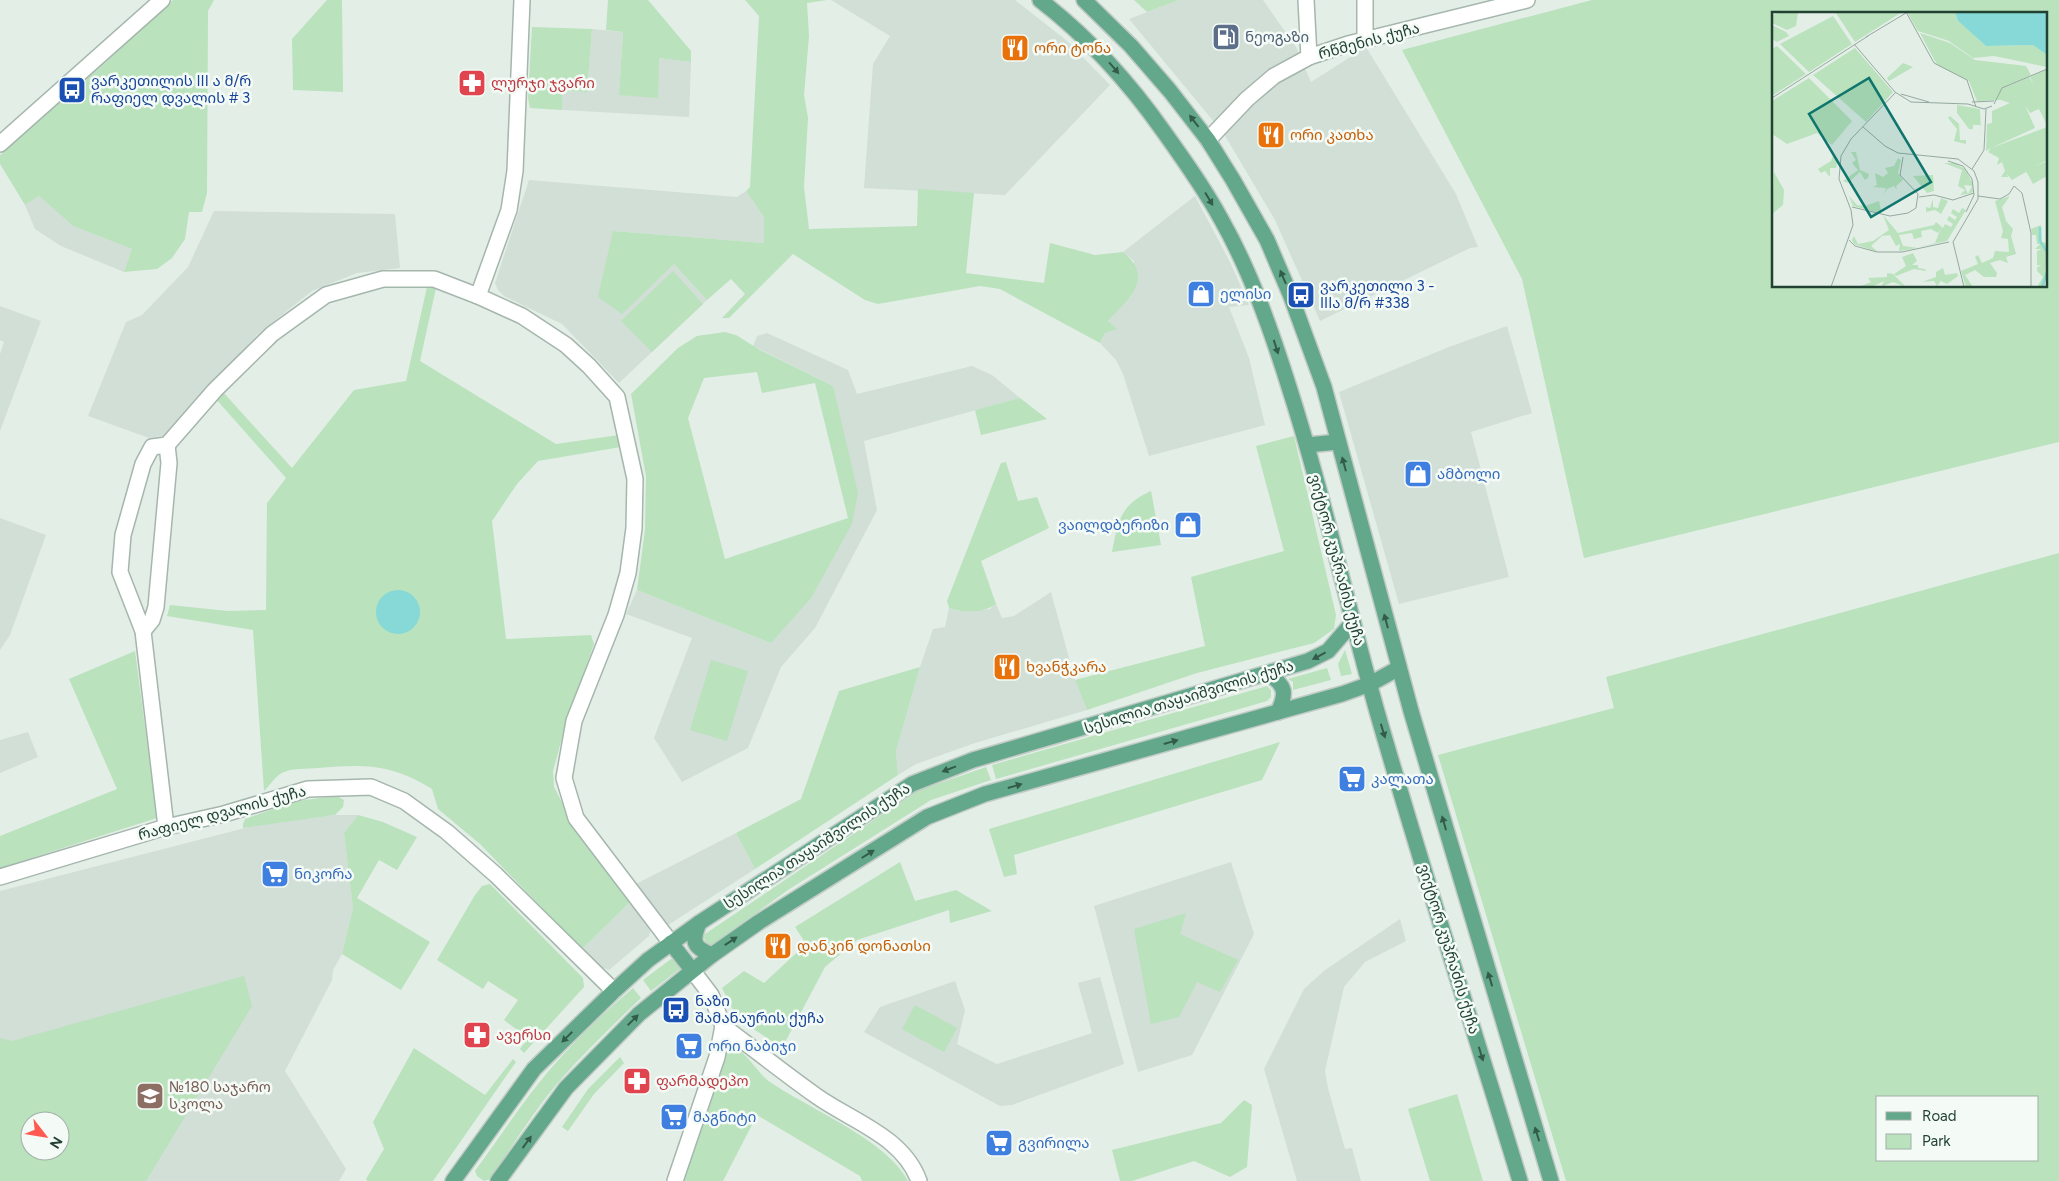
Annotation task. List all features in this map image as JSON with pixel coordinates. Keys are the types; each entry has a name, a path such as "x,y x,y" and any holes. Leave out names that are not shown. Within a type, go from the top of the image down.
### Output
{"main road":[{"name":"ვიქტორ კუპრაძის ქუჩა","path":"1040,0 1066,20 1110,63 1148,109 1189,166 1222,220 1250,278 1270,328 1307,445 1370,684 1520,1181"},
{"name":"ვიქტორ კუპრაძის ქუჩა","path":"1084,0 1131,46 1170,91 1208,140 1267,240 1287,286 1324,387 1399,668 1551,1181"},
{"path":"1307,445 1338,442"},
{"name":"სესილია თაყაიშვილის ქუჩა","path":"453,1181 534,1069 614,990 671,943 699,923 912,784 973,760 1308,661 1328,651 1353,622"},
{"path":"498,1181 566,1088 639,1014 712,955 781,908 927,817 985,794 1278,712 1370,684 1399,668"},
{"path":"1267,673 1276,679 1284,691 1284,699 1278,712"},
{"path":"699,923 693,937 695,944 702,951 712,955"},
{"path":"671,943 692,970"},
{"path":"465,1181 463,1173 467,1160"}],"street":[{"path":"0,144 162,0"},
{"path":"478,296 508,210 515,171 522,0"},
{"path":"1306,0 1309,57"},
{"path":"1365,0 1365,40"},
{"name":"რწმენის ქუჩა","path":"1208,140 1247,99 1274,76 1309,57 1365,40 1527,0"},
{"path":"166,827 142,631 120,572 122,545 143,464 152,447 166,445 215,390 272,334 326,295 383,279 434,279 522,316 566,345 590,366 617,397 635,479 634,528 628,573 616,615 574,721 564,778 576,818 671,943"},
{"path":"142,631 152,620 156,607 169,463 166,445"},
{"name":"რაფიელ დვალის ქუჩა","path":"0,877 166,827 224,814 308,789 371,786 404,801 447,832 496,875 614,990"},
{"path":"692,970 711,995 723,1026 816,1096 886,1138 915,1169 919,1181"},
{"path":"675,1181 717,1057 723,1026"}],"shaded area":[{"path":"831,0 1015,0 1066,40 1110,85 1005,195 864,188 873,64 890,36"},
{"path":"1179,0 1263,0 1296,47 1311,82 1366,47 1456,194 1478,247 1470,248 1320,321 1275,220 1224,134 1129,19"},
{"path":"592,29 623,32 619,95 659,58 691,62 689,117 562,110 562,91 587,92"},
{"path":"529,180 737,197 746,191 764,217 764,243 613,231 622,313 674,264 707,300 619,383 562,324 504,296 498,290 495,283"},
{"path":"39,196 73,226 132,249 124,272 61,246 35,229 25,205"},
{"path":"1195,196 1230,262 1249,305 1229,307 1249,358 1265,425 1149,456 1123,374 1116,360 1100,343 1105,333 1116,329 1108,321 1131,296 1134,261 1123,252"},
{"path":"214,211 395,214 400,268 357,273 312,291 258,334 163,436 149,438 88,416 126,322 142,315 188,267"},
{"path":"0,306 41,321 0,431 0,354 4,342 0,340"},
{"path":"1507,326 1532,413 1471,432 1509,577 1399,604 1339,392 1449,347"},
{"path":"767,333 848,370 857,394 972,366 992,375 1020,398 864,441 877,510 815,628 781,667 748,748 682,782 654,738 692,638 626,614 637,590 771,643 852,524 833,386 753,346 757,336"},
{"path":"0,518 46,535 10,635 0,650"},
{"path":"1051,592 1075,680 1087,710 975,743 916,764 898,775 896,751 920,667 933,629 945,627 949,608 958,611 990,609 996,604 1002,618 1014,616"},
{"path":"28,732 38,757 0,773 0,740"},
{"path":"335,815 358,815 344,833 353,908 342,954 333,970 332,980 285,1071 346,1169 339,1181 0,1181 0,891 249,827"},
{"path":"736,833 755,869 665,927 632,886"},
{"path":"1231,862 1254,934 1192,1055 1138,1072 1094,906"},
{"path":"631,901 651,929 649,936 609,970 601,967 582,949"},
{"path":"1400,919 1406,941 1365,962 1344,987 1325,1071 1345,1149 1352,1148 1361,1181 1297,1181 1264,1069 1304,989 1325,970"},
{"path":"1100,977 1124,1064 1012,1105 1000,1106 864,1032 880,1007 955,981 965,1010 957,1044 997,1064 1092,1033 1078,983"}],"green space":[{"path":"173,0 214,0 208,11 207,193 202,212 189,212 185,239 172,258 157,269 124,272 132,249 73,226 39,196 25,205 0,164 0,155"},
{"path":"327,0 342,0 343,92 293,90 292,39"},
{"path":"608,0 648,0 691,51 691,62 659,58 658,98 619,95 623,32 606,30"},
{"path":"745,0 827,0 807,3 809,36 804,95 808,118 804,187 809,229 917,226 918,189 974,193 966,273 1044,283 1050,243 1095,255 1123,252 1137,271 1138,279 1135,288 1124,305 1108,321 1117,329 1105,333 1100,343 1000,289 980,286 878,304 865,300 793,254 729,318 722,318 745,294 731,279 707,300 674,264 622,314 598,297 613,231 764,243 764,217 746,191 750,187 759,16"},
{"path":"1134,0 1179,0 1147,12"},
{"path":"1592,0 2059,0 2059,442 1584,558 1522,279 1402,50"},
{"path":"532,27 592,29 587,92 562,91 562,110 530,108 528,98"},
{"path":"673,271 703,304 652,352 621,321"},
{"path":"427,287 436,288 420,361 556,444 619,435 621,447 538,461 517,484 492,521 506,639 591,635 594,644 566,723 553,771 554,787 580,837 631,901 582,949 480,844 438,809 432,789 418,781 390,770 364,766 301,769 281,773 264,791 253,630 167,616 170,605 228,611 266,610 267,503 286,478 215,398 222,391 292,468 354,390 406,381"},
{"path":"725,332 736,335 760,350 833,386 858,493 852,524 811,598 771,643 637,590 645,530 646,476 631,394 678,348 697,336","holes":["757,372 762,393 815,383 848,518 725,559 688,418 704,378"]},
{"path":"1020,398 1047,419 981,435 975,410"},
{"path":"1294,436 1336,615 1334,629 1314,643 1197,673 1087,710 1075,680 1205,646 1191,577 1284,551 1256,446"},
{"path":"1006,462 1018,501 1037,497 1049,528 981,561 996,604 980,611 960,611 949,608 947,601 1001,463"},
{"path":"1151,491 1161,545 1112,552 1116,531 1122,515 1133,502"},
{"path":"2059,553 2059,1181 1566,1181 1438,755 1614,708 1606,677"},
{"path":"1345,650 1352,674 1341,676 1338,664"},
{"path":"135,651 157,818 0,868 0,836 117,789 69,679"},
{"path":"711,660 748,671 727,741 690,730"},
{"path":"920,667 896,751 898,775 755,869 736,833 801,799 839,691"},
{"path":"1327,668 1331,680 1293,690 1293,682 1288,679"},
{"path":"1267,686 1271,690 1271,697 1267,701 996,779 992,765"},
{"path":"1280,742 1262,780 1014,855 1017,874 1004,877 989,829"},
{"path":"986,767 991,780 931,800 788,890 712,945 706,943 705,934 917,791"},
{"path":"337,796 344,800 343,807 335,815 243,828 245,819 296,801"},
{"path":"358,815 383,822 417,837 397,870 379,860 357,898 430,942 401,990 342,954 353,908 344,833"},
{"path":"900,862 915,901 956,890 992,911 950,923 949,910 857,940 825,967 782,1048 737,1018 722,988 744,971 764,983 806,944 795,927"},
{"path":"490,884 583,978 584,987 524,1053 520,1049 528,1038 504,1020 518,1000 488,981 483,989 437,960 475,895 482,886"},
{"path":"1186,913 1180,934 1238,960 1220,992 1197,982 1179,1017 1151,1024 1134,929"},
{"path":"671,959 676,960 681,968 651,991 643,980"},
{"path":"244,976 252,1006 146,1181 0,1181 0,1038 12,1041"},
{"path":"633,988 641,998 591,1047 552,1090 524,1127 490,1179 484,1181 477,1176 475,1171 524,1102 554,1064"},
{"path":"915,1005 957,1028 944,1052 902,1029"},
{"path":"728,1045 746,1056 770,1082 846,1126 883,1152 898,1166 908,1181 862,1181 860,1176 757,1115 723,1181 682,1181"},
{"path":"414,1048 485,1095 513,1059 516,1062 433,1181 367,1181 366,1179 384,1149 373,1122"},
{"path":"620,1057 624,1063 594,1094 568,1131 562,1127 588,1089"},
{"path":"1457,1094 1483,1181 1430,1181 1408,1109"},
{"path":"1244,1100 1252,1105 1247,1167 1230,1177 1194,1161 1132,1181 1120,1181 1112,1150 1221,1123"}],"water":[{"path":"402,590 414,596 419,603 419,621 414,628 407,633 394,634 386,631 379,624 376,608 379,600 386,593"}],"place":[{"name":"ნეოგაზი","path":"1226,37"},
{"name":"ორი ტონა","path":"1015,48"},
{"name":"ლურჯი ჯვარი","path":"472,83"},
{"name":"ვარკეთილის III ა მ/რ რაფიელ დვალის # 3","path":"72,90"},
{"name":"ორი კათხა","path":"1271,135"},
{"name":"ელისი","path":"1201,294"},
{"name":"ვარკეთილი 3 - IIIა მ/რ #338","path":"1301,295"},
{"name":"ამბოლი","path":"1418,474"},
{"name":"ვაილდბერიზი","path":"1188,525"},
{"name":"ხვანჭკარა","path":"1007,667"},
{"name":"კალათა","path":"1352,779"},
{"name":"ნიკორა","path":"275,874"},
{"name":"დანკინ დონათსი","path":"778,946"},
{"name":"ნაზი შამანაურის ქუჩა","path":"676,1010"},
{"name":"ავერსი","path":"477,1035"},
{"name":"ორი ნაბიჯი","path":"689,1046"},
{"name":"ფარმადეპო","path":"637,1081"},
{"name":"№180 საჯარო სკოლა","path":"150,1096"},
{"name":"მაგნიტი","path":"674,1117"},
{"name":"გვირილა","path":"999,1143"}]}
